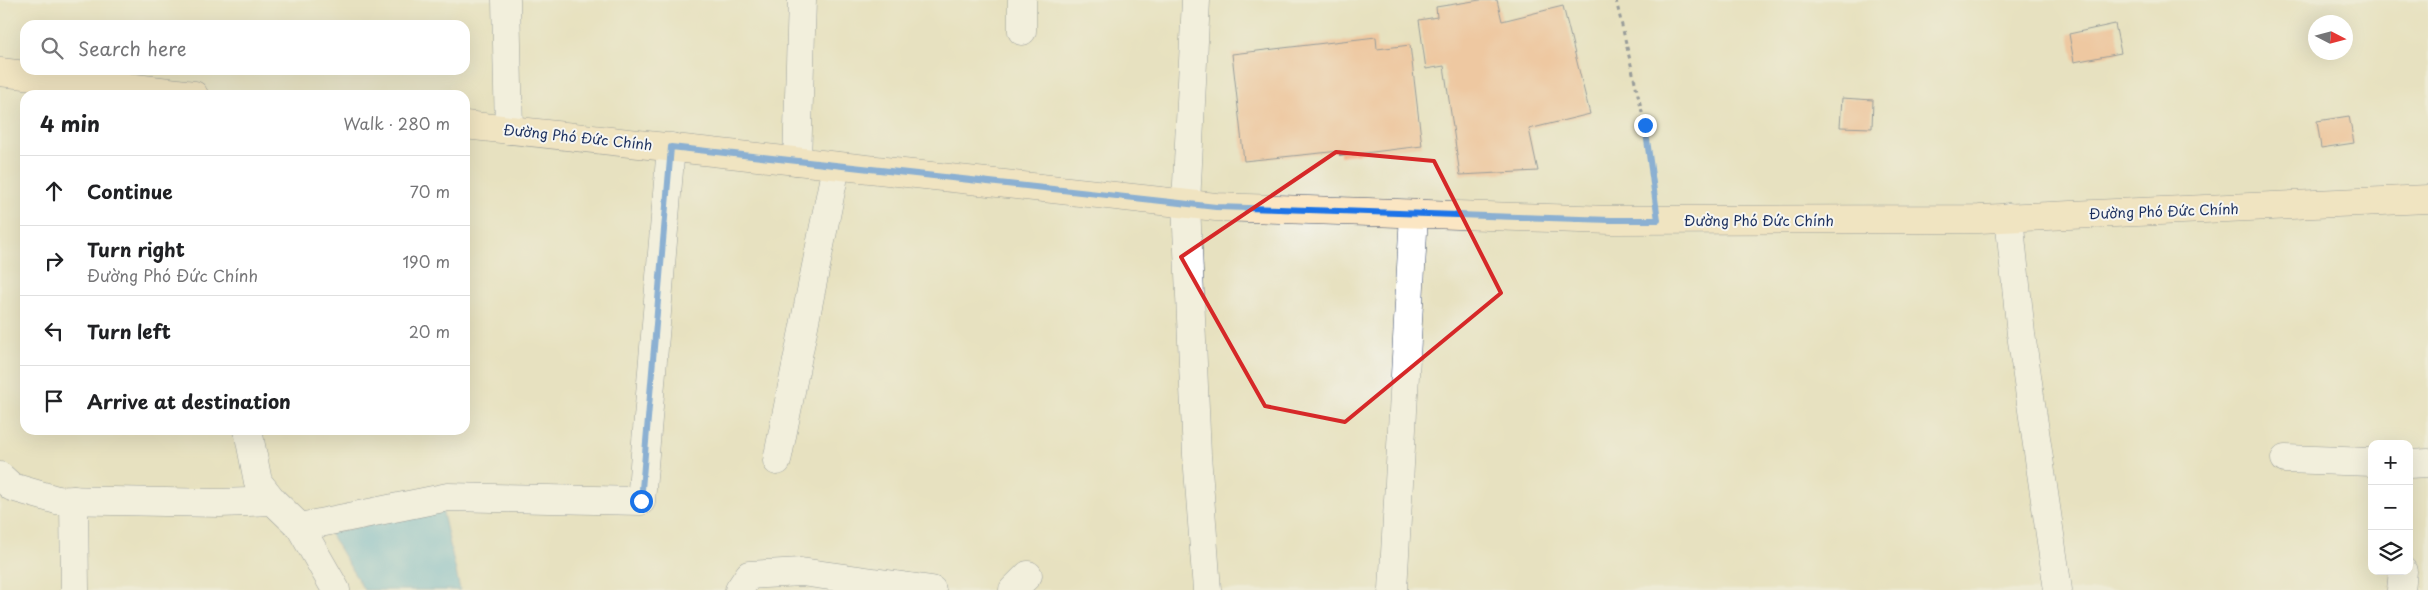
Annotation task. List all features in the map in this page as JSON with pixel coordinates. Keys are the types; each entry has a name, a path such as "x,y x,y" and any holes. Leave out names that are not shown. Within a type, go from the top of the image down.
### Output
{"main road":[{"path":"0,72 20,74"},
{"path":"25,75 152,90"},
{"name":"Đường Phó Đức Chính","path":"470,126 1216,207 1658,220 2009,217 2428,199"}],"street":[{"path":"506,0 509,130"},
{"path":"797,161 802,0"},
{"path":"1022,0 1022,30"},
{"path":"1196,0 1186,204 1197,455 1206,590"},
{"path":"300,527 448,497 641,501 671,147"},
{"path":"777,461 836,166"},
{"path":"1393,590 1414,214"},
{"path":"2009,217 2021,334 2058,590"},
{"path":"249,435 258,482 273,501 300,527 336,590"},
{"path":"2285,459 2368,462"},
{"path":"2413,464 2428,464"},
{"path":"4,484 57,500 220,503 273,501"},
{"path":"74,500 75,590"},
{"path":"739,590 749,575 801,572 932,590"},
{"path":"2402,590 2404,575"}],"path":[{"path":"1616,0 1645,125 1658,220"}],"highlighted area":[{"path":"1336,152 1434,161 1501,293 1345,422 1265,406 1181,257"}],"water":[{"path":"442,509 460,590 364,590 330,533"}],"building":[{"path":"1480,0 1497,0 1502,21 1563,6 1590,114 1529,129 1538,171 1460,175 1444,66 1426,69 1419,20 1437,17 1436,7"},
{"path":"2115,24 2121,53 2074,62 2069,34"},
{"path":"1376,37 1377,49 1410,45 1422,146 1340,156 1340,151 1244,161 1232,54"},
{"path":"1842,98 1873,100 1872,128 1840,127"},
{"path":"2349,116 2354,143 2321,148 2317,121"}],"route":[{"path":"641,501 671,147 1216,207 1658,220 1645,125"}]}
